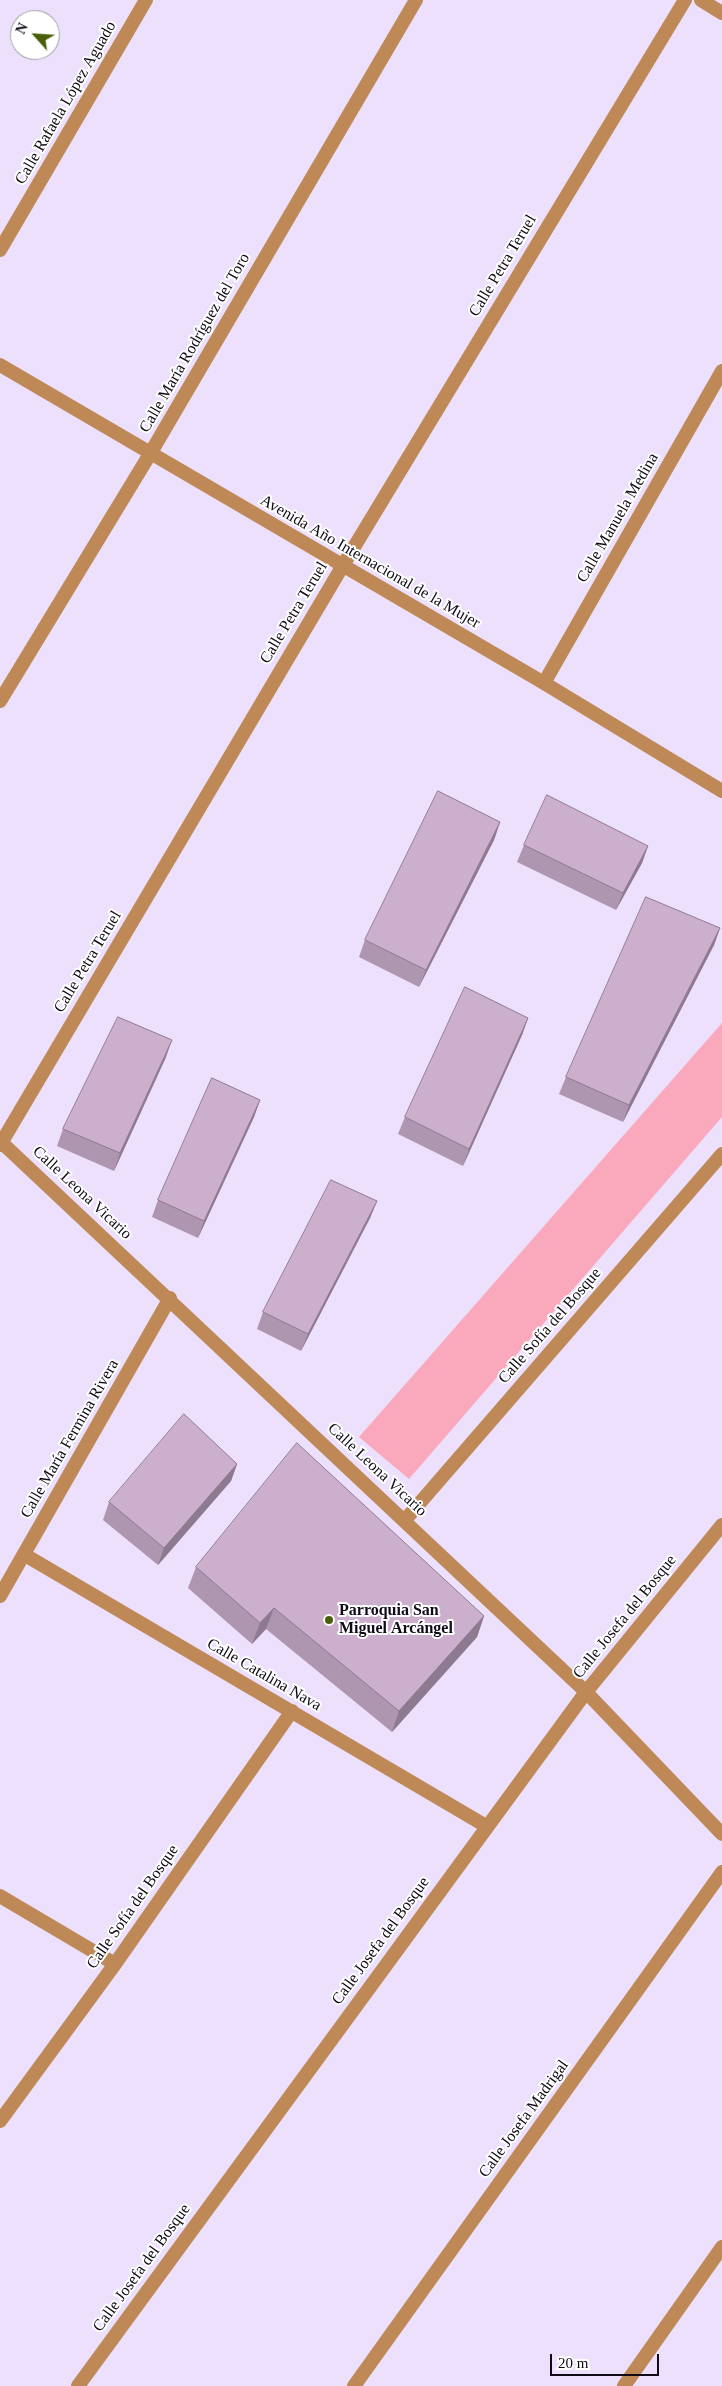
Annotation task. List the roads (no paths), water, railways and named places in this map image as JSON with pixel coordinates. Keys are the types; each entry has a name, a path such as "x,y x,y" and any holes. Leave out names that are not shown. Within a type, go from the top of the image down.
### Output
{"street":[{"name":"Calle Rafaela López Aguado","path":"0,250 146,0"},
{"name":"Calle María Rodríguez del Toro","path":"0,701 150,454 416,0"},
{"name":"Calle Petra Teruel","path":"1,1142 342,567 684,0"},
{"path":"701,0 722,13"},
{"name":"Avenida Año Internacional de la Mujer","path":"0,365 342,567 544,683 722,791"},
{"name":"Calle Manuela Medina","path":"544,683 722,371"},
{"name":"Calle Leona Vicario","path":"1,1142 170,1298 586,1692 722,1834"},
{"name":"Calle Sofía del Bosque","path":"405,1520 722,1154"},
{"name":"Calle María Fermina Rivera","path":"0,1596 170,1298"},
{"name":"Calle Josefa del Bosque","path":"78,2386 486,1826 586,1692 722,1525"},
{"name":"Calle Catalina Nava","path":"25,1554 486,1826"},
{"name":"Calle Sofía del Bosque","path":"0,2122 115,1964 292,1711"},
{"name":"Calle Josefa Madrigal","path":"354,2386 722,1872"},
{"path":"0,1896 115,1964"},
{"path":"624,2386 722,2247"}],"place":[{"name":"Parroquia San Miguel Arcángel","path":"329,1620"}]}
